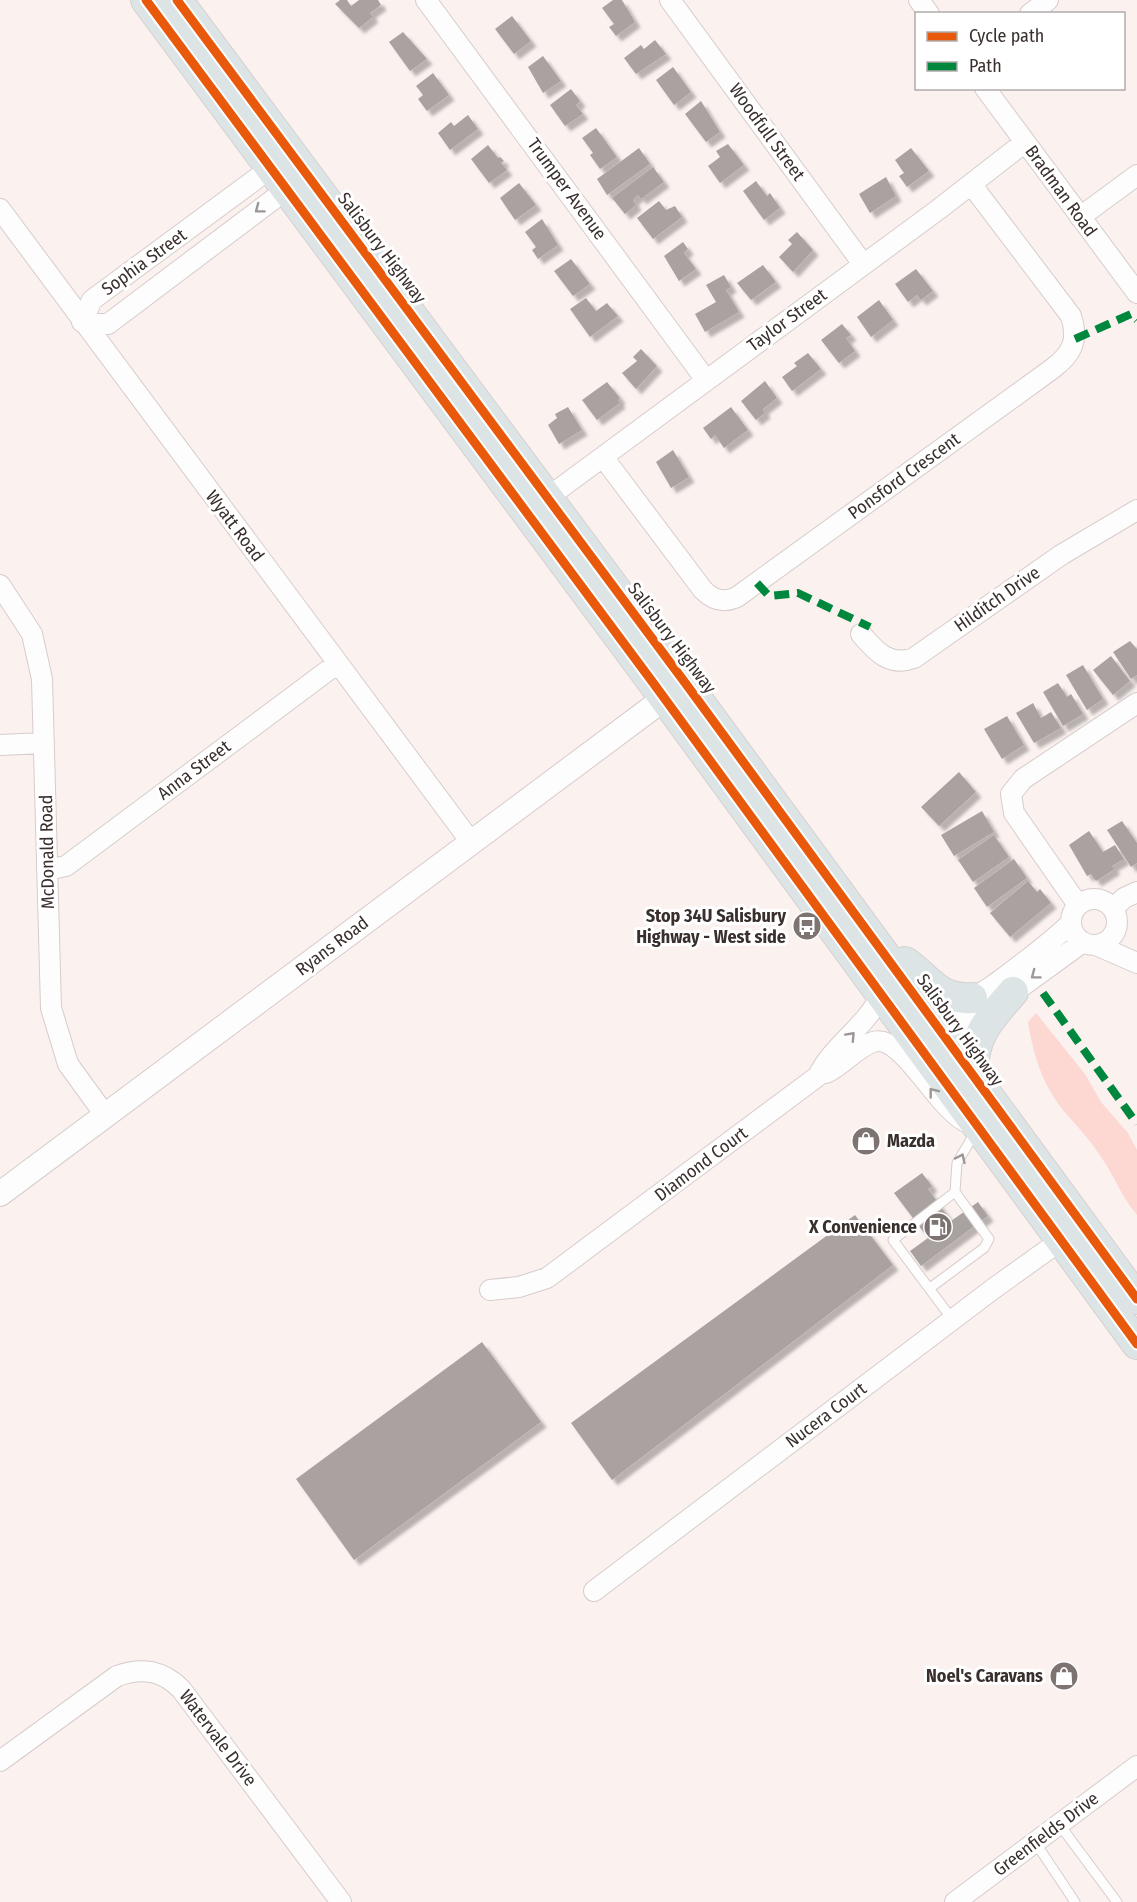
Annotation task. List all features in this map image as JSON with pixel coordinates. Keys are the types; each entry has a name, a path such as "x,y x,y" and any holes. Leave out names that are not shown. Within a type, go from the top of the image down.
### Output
{"main road":[{"name":"Salisbury Highway","path":"146,0 288,171 675,691 873,939 1137,1299"},
{"name":"Salisbury Highway","path":"177,0 288,171"},
{"name":"Salisbury Highway","path":"675,691 900,1022 1137,1344"},
{"path":"873,939 917,970 937,990 952,998 972,998"},
{"path":"973,1076 973,1056 980,1034 1013,992"},
{"path":"900,1022 942,1034 941,1054 996,1130 1013,1176"}],"street":[{"name":"Trumper Avenue","path":"426,0 706,380"},
{"name":"Woodfull Street","path":"670,0 863,264"},
{"path":"1033,12 1048,0"},
{"name":"Bradman Road","path":"986,90 1137,293"},
{"name":"Taylor Street","path":"537,506 1025,142"},
{"name":"Sophia Street","path":"288,171 108,324 82,322 92,300 288,171"},
{"path":"1080,217 1137,175"},
{"name":"Ponsford Crescent","path":"603,456 703,590 716,600 729,600 737,598 1067,358 1074,345 1075,329 1071,316 970,184"},
{"name":"Wyatt Road","path":"2,216 471,842"},
{"name":"Hilditch Drive","path":"861,634 881,655 890,660 902,662 914,658 1061,555 1137,510"},
{"name":"McDonald Road","path":"0,585 25,619 38,651 44,743 51,1008 68,1064 105,1115"},
{"name":"Anna Street","path":"47,870 66,866 338,663"},
{"name":"Ryans Road","path":"0,1194 675,691"},
{"path":"1137,703 1023,779 1011,794 1014,813 1075,914 1073,931 1090,943 1137,962"},
{"path":"0,745 44,743"},
{"path":"1113,909 1124,898 1137,892"},
{"path":"1096,899 1113,909 1117,923 1115,930 1108,940 1090,943 1013,992 959,1032 942,1034 948,1020 972,998 995,984 1075,914 1096,899"},
{"path":"1115,930 1137,962"},
{"name":"Diamond Court","path":"490,1290 519,1287 547,1278 818,1076 825,1063 872,1013 881,995"},
{"path":"818,1076 875,1041 887,1042 902,1052 943,1106 957,1119 978,1128"},
{"name":"Nucera Court","path":"594,1591 952,1319 1060,1241"},
{"name":"Watervale Drive","path":"0,1761 114,1678 131,1671 156,1672 171,1679 181,1689 341,1902"},
{"name":"Greenfields Drive","path":"955,1902 1137,1766"}],"lane":[{"path":"930,1288 984,1248 989,1239 955,1192 957,1163 978,1128"},
{"path":"952,1319 893,1240 955,1192"},
{"path":"1059,1824 1117,1902"},
{"path":"1035,1842 1075,1902"}],"shaded area":[{"path":"1036,1013 1085,1074 1101,1102 1128,1133 1137,1150 1137,1215 1097,1151 1049,1090 1036,1057 1028,1022"}],"building":[{"path":"340,0 347,0 351,6 359,0 378,0 381,5 370,13 373,17 359,28 335,4"},
{"path":"613,0 622,0 635,22 616,36 609,27 614,24 602,8"},
{"path":"512,16 531,41 514,54 495,29"},
{"path":"403,32 427,59 410,71 389,42"},
{"path":"655,40 666,54 636,74 624,58 641,45 644,49"},
{"path":"543,56 561,81 543,93 528,67"},
{"path":"673,67 691,92 674,105 656,80"},
{"path":"433,73 449,95 427,111 418,99 423,95 416,86"},
{"path":"571,89 580,101 576,105 583,114 565,126 550,105"},
{"path":"701,101 720,132 706,142 685,114"},
{"path":"468,115 478,129 450,150 438,133 451,122 454,126"},
{"path":"596,128 617,157 600,169 590,155 593,153 582,138"},
{"path":"728,144 744,165 720,183 708,166 720,157 716,151"},
{"path":"488,145 498,158 504,161 501,163 507,170 489,183 471,159"},
{"path":"639,148 650,164 607,195 597,179"},
{"path":"911,148 929,171 907,187 899,176 904,173 895,160"},
{"path":"653,167 664,182 641,199 638,195 633,200 636,205 625,214 612,198"},
{"path":"886,177 896,196 870,213 859,194"},
{"path":"756,181 767,196 770,193 780,208 764,220 743,191"},
{"path":"519,183 536,205 515,220 500,198"},
{"path":"659,201 666,210 675,206 682,217 653,239 637,218"},
{"path":"542,219 558,245 538,259 532,250 536,247 525,232"},
{"path":"797,232 813,250 793,272 779,257 792,244 788,240"},
{"path":"683,242 688,249 684,253 696,269 679,281 664,256"},
{"path":"571,259 590,284 573,296 554,271"},
{"path":"763,265 776,282 751,300 737,283"},
{"path":"916,269 933,291 921,300 917,295 908,302 895,284"},
{"path":"724,275 731,287 726,290 739,312 705,332 695,314 716,302 706,285"},
{"path":"586,298 596,311 607,303 618,316 590,337 570,309"},
{"path":"879,300 893,320 871,337 857,317"},
{"path":"842,324 851,335 846,338 855,351 839,363 821,340"},
{"path":"641,349 657,366 636,389 622,373 637,361 633,357"},
{"path":"808,353 821,369 792,391 782,377 797,366 794,363"},
{"path":"765,381 777,398 763,409 765,413 756,420 741,401"},
{"path":"607,382 620,398 618,400 620,403 597,420 582,400"},
{"path":"568,407 582,430 559,444 548,425 557,418 555,414"},
{"path":"731,407 748,430 724,448 715,435 711,439 703,428"},
{"path":"673,450 689,477 671,488 656,462"},
{"path":"1130,641 1137,649 1137,675 1131,679 1113,652"},
{"path":"1111,656 1130,681 1113,695 1093,670"},
{"path":"1083,665 1103,699 1087,710 1066,675"},
{"path":"1058,683 1067,697 1071,694 1083,714 1063,726 1043,692"},
{"path":"1033,703 1041,718 1051,712 1061,728 1034,743 1016,713"},
{"path":"1007,716 1024,745 1002,759 984,729"},
{"path":"959,772 976,792 939,826 921,807"},
{"path":"982,811 994,832 954,856 941,835"},
{"path":"1122,821 1137,843 1137,863 1131,867 1107,830"},
{"path":"1089,831 1103,852 1115,845 1124,859 1112,866 1115,869 1096,881 1091,874 1087,876 1069,845"},
{"path":"994,835 1009,857 973,882 958,860"},
{"path":"1014,859 1027,878 987,907 974,888"},
{"path":"1028,881 1037,892 1040,889 1051,903 1010,937 990,913"},
{"path":"922,1173 932,1186 928,1189 951,1221 978,1202 988,1216 921,1266 910,1251 928,1238 894,1193"},
{"path":"855,1215 893,1265 612,1480 571,1423"},
{"path":"482,1342 541,1422 354,1560 296,1479"}],"marked path":[{"path":"1075,339 1131,314 1137,320"},
{"path":"757,583 769,596 798,593 870,627"},
{"path":"1043,993 1137,1124"}],"cycle path":[{"path":"146,0 654,684 1137,1344"},
{"path":"177,0 686,684 1137,1299"}],"place":[{"name":"Stop 34U Salisbury Highway - West side","path":"807,926"},
{"name":"Mazda","path":"866,1141"},
{"name":"X Convenience","path":"938,1227"},
{"name":"Noel's Caravans","path":"1064,1676"}]}
